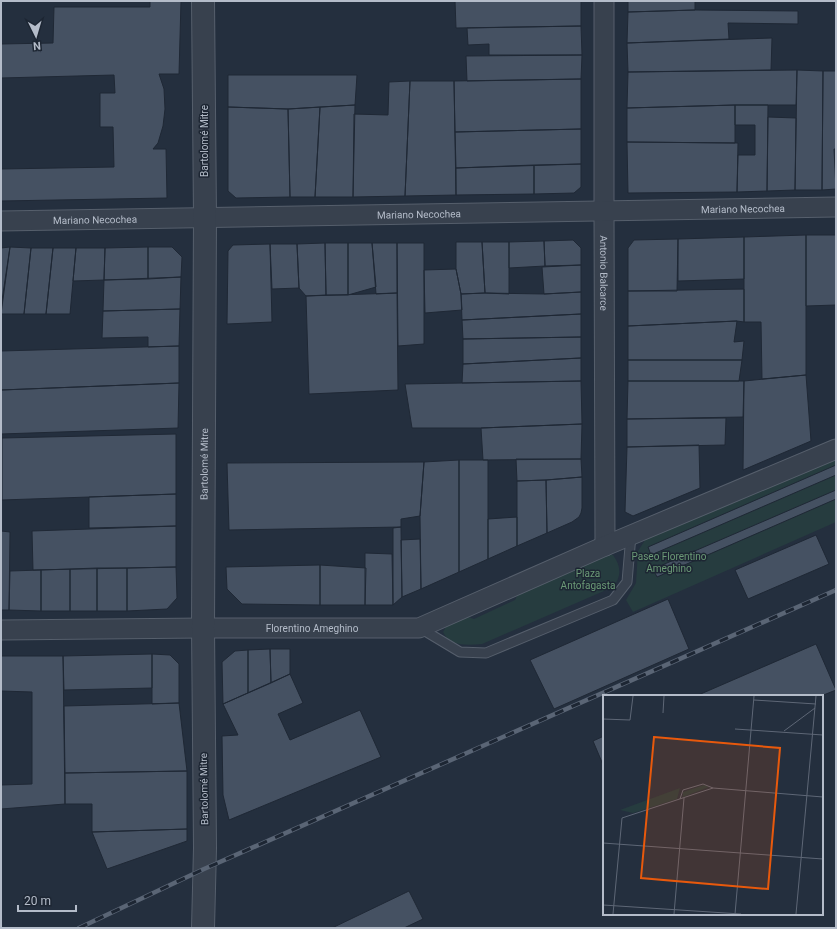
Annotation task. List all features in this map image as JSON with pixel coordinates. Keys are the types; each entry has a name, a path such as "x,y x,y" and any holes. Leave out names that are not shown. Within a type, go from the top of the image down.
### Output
{"street":[{"name":"Bartolomé Mitre","path":"203,1 205,217 202,628 205,848 203,928"},
{"name":"Antonio Balcarce","path":"604,1 605,546"},
{"name":"Mariano Necochea","path":"1,221 836,207"},
{"path":"605,546 836,449"},
{"name":"Florentino Ameghino","path":"1,630 419,628 605,546"}],"lane":[{"path":"419,628 460,652 486,653 613,600 627,582 631,535"}],"green space":[{"name":"Paseo Florentino Ameghino","path":"836,457 836,522 633,612 626,600 636,583 638,551 647,537"},
{"name":"Plaza Antofagasta","path":"607,553 613,555 619,567 618,579 613,587 482,644 465,645 455,643 446,637 443,632 450,620 463,615 474,619 515,600 520,590"}],"building":[{"path":"150,1 181,1 179,74 159,74 164,89 165,109 163,126 158,143 153,149 166,149 167,198 1,201 1,169 114,167 113,127 100,127 100,93 115,93 114,75 1,78 1,44 53,43 54,7 150,7"},
{"path":"455,1 581,1 581,26 456,28"},
{"path":"628,1 695,1 695,10 628,12"},
{"path":"695,10 798,11 798,24 728,23 729,39 627,43 628,12"},
{"path":"581,26 582,55 489,55 489,44 468,45 467,28"},
{"path":"772,38 771,70 628,72 627,43"},
{"path":"582,55 581,79 467,81 466,56"},
{"path":"797,70 796,105 627,108 628,72"},
{"path":"797,70 823,71 822,190 795,190"},
{"path":"823,71 836,71 836,149 834,149 836,189 822,190"},
{"path":"228,75 357,75 355,105 288,109 228,107"},
{"path":"581,79 581,129 455,132 454,81"},
{"path":"410,81 454,81 456,195 405,196"},
{"path":"410,81 405,196 353,197 354,114 388,115 389,82"},
{"path":"355,105 353,197 315,197 320,107"},
{"path":"735,105 768,105 767,191 737,192 738,155 755,155 755,125 735,125"},
{"path":"735,105 735,143 627,142 627,108"},
{"path":"228,107 288,109 290,197 236,198 228,191"},
{"path":"320,107 315,197 290,197 288,109"},
{"path":"768,117 796,118 795,190 767,191"},
{"path":"581,129 581,164 456,168 455,132"},
{"path":"627,142 738,143 737,192 628,193"},
{"path":"581,164 581,187 574,193 534,194 534,165"},
{"path":"534,165 534,194 456,195 456,168"},
{"path":"806,235 836,235 836,305 806,306"},
{"path":"806,235 806,375 762,379 761,322 744,322 744,237"},
{"path":"744,237 744,279 678,281 678,239"},
{"path":"678,239 677,291 628,291 628,248 634,240"},
{"path":"573,240 581,248 581,265 545,266 544,241"},
{"path":"544,241 545,266 509,268 509,242"},
{"path":"456,242 482,242 485,293 461,294 456,269"},
{"path":"482,242 509,242 509,294 485,293"},
{"path":"325,243 326,295 306,296 299,288 297,244"},
{"path":"325,243 348,243 348,295 326,295"},
{"path":"348,243 372,243 376,287 348,295"},
{"path":"372,243 397,243 397,293 376,294"},
{"path":"397,243 424,243 424,344 398,346"},
{"path":"270,244 272,322 227,324 228,251 233,245"},
{"path":"270,244 297,244 299,288 272,289"},
{"path":"10,247 1,307 1,248"},
{"path":"10,247 31,248 24,314 1,314"},
{"path":"148,247 172,247 182,257 181,277 148,279"},
{"path":"148,247 148,279 104,280 105,248"},
{"path":"31,248 53,248 46,314 24,314"},
{"path":"53,248 76,248 70,314 46,314"},
{"path":"76,248 105,248 104,280 73,281"},
{"path":"581,265 581,292 544,294 542,267"},
{"path":"456,269 461,294 462,310 425,313 424,270"},
{"path":"181,277 180,309 103,311 104,280"},
{"path":"744,289 744,322 737,321 628,326 628,291"},
{"path":"581,292 581,314 462,320 461,294 544,294"},
{"path":"397,293 398,390 309,394 306,296"},
{"path":"180,309 179,346 148,347 148,337 102,338 103,311"},
{"path":"581,314 581,337 463,339 462,320"},
{"path":"737,321 734,342 744,341 742,360 628,360 628,326"},
{"path":"581,337 581,358 463,364 463,339"},
{"path":"179,346 179,383 1,390 1,351"},
{"path":"581,358 581,381 462,383 463,364"},
{"path":"628,360 742,360 739,381 628,381"},
{"path":"806,375 811,441 743,470 744,381"},
{"path":"581,381 582,424 481,428 412,428 405,384"},
{"path":"628,381 744,381 743,417 627,419"},
{"path":"179,383 178,428 1,434 1,390"},
{"path":"726,418 725,445 627,447 627,419"},
{"path":"582,424 581,459 483,460 481,428"},
{"path":"176,434 176,494 2,500 2,438"},
{"path":"699,445 700,488 633,516 625,512 627,447"},
{"path":"516,459 581,459 582,477 517,481"},
{"path":"459,460 459,572 421,589 420,516 424,462"},
{"path":"459,460 488,460 488,559 459,572"},
{"path":"424,462 420,516 401,519 401,527 229,530 227,463"},
{"path":"836,465 836,475 651,555 648,547"},
{"path":"582,477 582,508 579,517 572,522 547,533 546,480"},
{"path":"546,480 547,533 517,546 517,481"},
{"path":"836,490 836,499 657,577 653,569"},
{"path":"176,494 176,526 89,528 89,497"},
{"path":"517,517 517,546 488,559 488,519"},
{"path":"176,526 176,567 33,570 32,531"},
{"path":"401,527 402,597 393,605 393,528"},
{"path":"1,531 10,532 9,610 1,610"},
{"path":"816,535 829,564 748,599 735,570"},
{"path":"420,539 421,589 402,597 401,540"},
{"path":"365,553 392,554 393,605 365,605"},
{"path":"320,565 320,605 242,604 227,589 226,567"},
{"path":"320,565 366,568 365,605 320,605"},
{"path":"176,567 177,598 167,609 127,611 127,568"},
{"path":"97,568 127,568 127,611 97,611"},
{"path":"97,568 97,611 70,611 70,569"},
{"path":"70,569 70,611 41,611 41,570"},
{"path":"41,570 41,611 9,610 10,571"},
{"path":"668,599 689,649 554,709 530,660"},
{"path":"816,644 836,690 823,695 698,695"},
{"path":"270,649 290,649 290,674 271,683"},
{"path":"270,649 271,683 248,693 248,650"},
{"path":"248,650 248,693 223,704 222,662 235,651"},
{"path":"152,654 170,655 179,664 179,703 152,704"},
{"path":"152,654 152,688 64,690 63,656"},
{"path":"1,656 63,656 65,804 1,809 1,785 32,784 32,692 1,691"},
{"path":"290,674 303,703 278,714 290,740 360,710 381,757 229,820 223,795 222,736 238,735 223,704"},
{"path":"179,703 187,771 65,773 64,706"},
{"path":"603,736 603,765 593,741"},
{"path":"187,771 187,829 92,832 92,804 65,804 65,773"},
{"path":"187,829 187,841 107,869 92,832"},
{"path":"409,891 423,919 404,928 332,928"}],"railway":[{"path":"79,928 204,869 836,590"}]}
